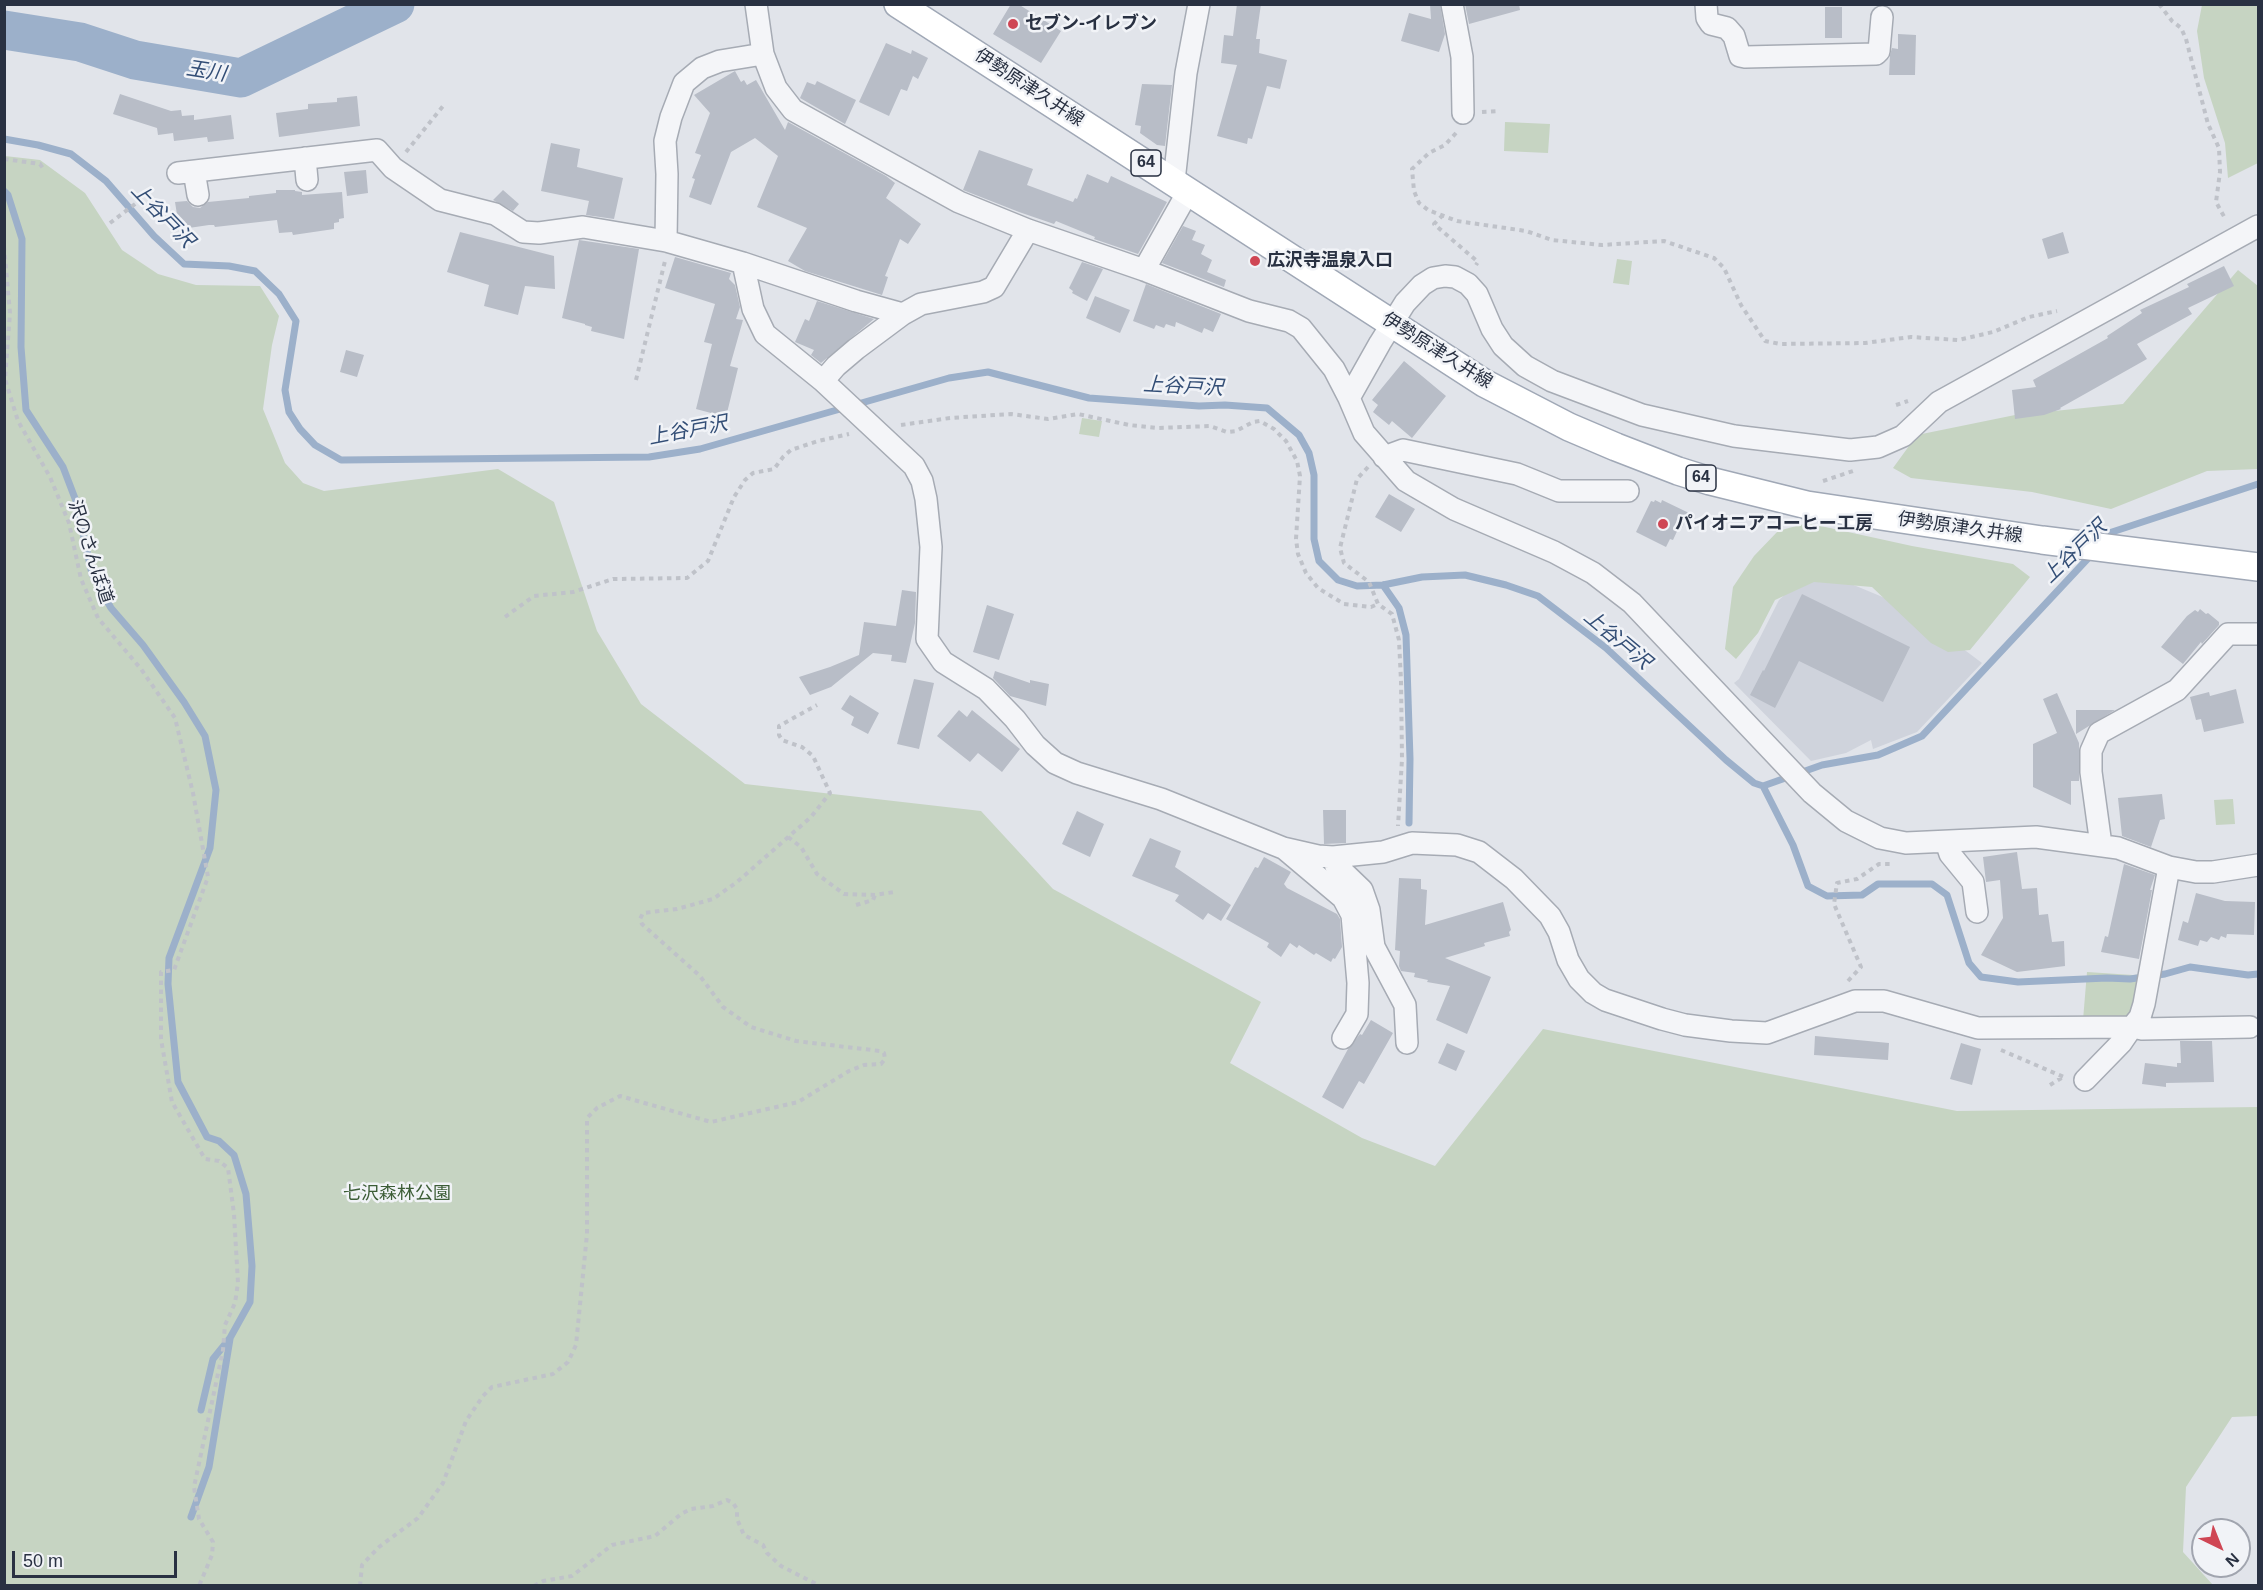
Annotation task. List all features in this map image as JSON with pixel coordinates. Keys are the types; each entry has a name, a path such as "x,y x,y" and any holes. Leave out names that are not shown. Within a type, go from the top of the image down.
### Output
{"main road":[{"name":"伊勢原津久井線","path":"898,4 1484,383 1558,421 1678,471 1807,505 2042,540 2259,567"}],"street":[{"path":"756,4 764,54 776,88 793,110 887,160 936,190 1028,230 1144,270 1249,311 1289,321 1301,328 1334,369 1364,433 1406,481 1433,498 1554,552 1593,573 1632,603 1812,793 1846,821 1880,838 1906,843 2036,837 2118,848 2169,867 2196,872 2213,872 2259,865"},
{"path":"1144,270 1182,186 1186,73 1199,4"},
{"path":"1452,4 1462,57 1463,113"},
{"path":"1706,4 1707,18 1711,24 1727,28 1734,36 1740,56 1745,57 1876,54 1879,51 1882,17"},
{"path":"668,241 665,141 670,117 684,83 702,68 720,61 764,54"},
{"path":"198,195 186,172 377,150 393,168 440,200 495,214 523,232 539,233 583,227 668,241 743,262 856,301 903,314"},
{"path":"305,158 307,180"},
{"path":"1349,399 1392,322 1422,285 1432,278 1445,276 1464,281 1477,294 1492,329 1503,346 1525,366 1552,381 1654,418 1734,436 1850,450 1878,447 1903,436 1939,402 2259,226"},
{"path":"830,388 843,360 903,314 921,304 983,292 994,286 1028,230"},
{"path":"743,262 753,309 765,334 830,388 914,466 922,481 931,547 927,639 943,662 986,690 1054,764 1161,799 1283,848 1318,856 1333,857 1383,852 1412,843 1456,846 1479,852 1514,879 1550,916 1559,932 1568,960 1579,979 1593,993 1605,1000 1685,1025 1767,1033 1855,1001 1884,1001 1991,1029 2250,1027"},
{"path":"1382,455 1402,450 1517,474 1559,491 1628,491"},
{"path":"2101,845 2091,772 2091,751 2099,734 2177,690 2229,634 2259,634"},
{"path":"1946,842 1950,854 1973,882 1977,912"},
{"path":"1283,848 1343,898 1352,915 1358,982 1356,1014 1343,1038"},
{"path":"1333,857 1335,864 1362,890 1369,910 1374,947 1405,1005 1407,1042"},
{"path":"2085,1080 2121,1043 2140,1017 2148,987 2169,867"}],"path":[{"path":"2159,4 2172,21 2181,28 2186,39 2208,124 2219,148 2220,172 2216,202 2236,239"},
{"path":"393,168 443,106"},
{"path":"1463,113 1456,134 1444,145 1429,153 1412,169 1414,191 1419,203 1428,210 1457,221 1526,231 1552,240 1602,245 1664,241 1714,258 1724,268 1741,305 1765,341 1780,344 1865,343 1911,337 1958,340 1993,332 2029,317 2064,310"},
{"path":"4,159 40,164 45,171"},
{"path":"110,223 143,198"},
{"path":"1443,215 1434,224 1478,262 1464,281"},
{"path":"636,380 668,241"},
{"name":"沢のさんぽ道","path":"4,246 10,313 5,379 18,421 50,477 69,523 81,579 98,618 141,669 175,717 193,793 208,877 174,970 161,972 161,1039 171,1102 205,1159 219,1161 228,1168 234,1214 238,1283 235,1303 225,1325 219,1368 194,1487 199,1519 213,1542 212,1555 199,1586"},
{"path":"505,617 534,596 573,592 613,579 687,578 708,561 734,497 745,480 753,473 774,469 791,450 873,428 951,418 1011,414 1048,419 1078,414 1129,425 1157,428 1210,426 1227,432 1236,431 1260,421 1274,429 1286,441 1296,461 1300,476 1296,539 1298,554 1306,573 1317,588 1344,604 1371,607 1378,604"},
{"path":"1382,455 1356,479 1340,548 1344,563 1369,582 1378,604 1392,614 1399,640 1402,759 1397,847"},
{"path":"360,1586 362,1565 379,1547 418,1518 443,1483 466,1421 483,1396 492,1387 554,1374 568,1362 576,1345 587,1234 587,1118 597,1108 620,1096 711,1122 798,1102 849,1071 864,1065 881,1064 885,1059 884,1053 880,1051 796,1041 751,1028 718,1002 699,976 642,924 640,919 643,913 677,909 713,899 737,882 811,817 830,792 813,756 802,747 782,740 779,735 779,726 817,705"},
{"path":"788,837 801,847 817,874 844,894 875,895 894,892"},
{"path":"1839,1007 1848,980 1861,967 1834,904 1837,883 1857,879 1879,864 1897,863 1904,856 1906,843"},
{"path":"856,905 873,900 875,895"},
{"path":"1974,1026 1974,1034 1983,1042 2078,1083 2085,1080"},
{"path":"2050,1085 2063,1077"},
{"path":"534,1586 543,1581 572,1576 612,1545 655,1536 681,1514 691,1509 713,1506 727,1500 737,1509 737,1519 744,1535 763,1545 767,1553 781,1566 820,1586"}],"shaded area":[{"path":"1819,578 1844,581 1897,603 1930,624 1982,663 1917,732 1873,749 1871,740 1846,753 1811,761 1734,683 1739,679 1779,600 1792,588"}],"green space":[{"path":"2202,5 2258,5 2258,163 2228,178 2225,143 2204,78 2197,31"},
{"path":"1505,122 1550,124 1548,153 1504,151"},
{"name":"七沢森林公園","path":"5,156 40,160 85,193 122,250 158,274 196,285 260,286 279,316 272,345 263,409 285,463 303,483 324,491 498,469 554,502 597,631 641,704 745,784 981,811 1053,889 1261,1002 1230,1063 1362,1138 1435,1166 1543,1029 1957,1111 2258,1107 2258,1416 2232,1417 2186,1487 2183,1552 2191,1561 2191,1578 2207,1578 2213,1585 5,1585"},
{"path":"1617,259 1632,261 1629,285 1613,283"},
{"path":"2238,270 2258,286 2258,469 2207,471 2111,509 2032,492 1911,478 1893,468 1917,435 2015,415 2123,404"},
{"path":"1082,418 1102,421 1099,437 1079,434"},
{"path":"1807,523 1912,546 2013,564 2030,577 1970,650 1948,652 1931,643 1872,587 1814,582 1775,600 1758,633 1736,659 1725,649 1733,587 1754,556 1778,531"},
{"path":"2233,799 2235,824 2216,825 2214,800"},
{"path":"2087,972 2143,974 2134,1017 2083,1020"}],"building":[{"path":"1011,4 1018,4 1061,31 1041,63 993,34"},
{"path":"1237,4 1261,4 1256,39 1260,39 1259,53 1287,60 1280,89 1267,86 1252,139 1248,138 1247,144 1217,136 1237,65 1221,63 1224,35 1233,36"},
{"path":"1430,4 1440,4 1445,34 1439,52 1401,41 1409,13 1431,19"},
{"path":"1465,4 1519,4 1520,10 1469,24"},
{"path":"1825,7 1842,7 1842,38 1825,38"},
{"path":"1898,34 1916,35 1915,75 1889,75 1890,55 1892,48 1898,49"},
{"path":"886,43 911,54 912,50 928,58 918,79 913,76 907,91 901,89 889,116 859,102"},
{"path":"735,71 741,82 744,80 747,85 756,80 785,130 788,122 895,183 886,198 921,224 908,244 900,239 885,276 888,277 882,295 805,271 788,261 807,228 757,207 778,156 755,138 731,152 711,205 689,197 695,179 692,178 701,155 695,153 710,113 694,95"},
{"path":"817,81 856,100 845,124 800,98 807,82 815,85"},
{"path":"1142,84 1172,85 1165,146 1157,145 1140,133 1141,126 1135,125"},
{"path":"120,94 171,111 181,110 182,116 194,115 194,120 231,115 234,139 208,142 207,137 174,141 173,133 158,135 157,128 113,114"},
{"path":"357,96 360,126 279,137 276,113 308,109 308,104 337,102 337,98"},
{"path":"551,143 580,149 577,167 623,178 614,219 586,215 589,201 541,191"},
{"path":"979,150 1033,169 1027,185 1073,202 1075,198 1077,199 1087,174 1108,183 1111,176 1167,202 1138,254 1094,239 1095,237 1056,221 1054,224 963,190"},
{"path":"366,170 368,193 347,196 344,172"},
{"path":"276,190 295,190 302,192 302,195 342,192 344,218 334,223 334,229 293,235 292,232 279,233 277,220 215,227 209,225 182,229 179,227 175,202 187,201 193,207 200,208 208,202 249,198 249,196 276,193"},
{"path":"503,190 519,204 513,211 493,200"},
{"path":"1183,226 1196,231 1192,240 1205,245 1201,254 1212,260 1207,272 1226,280 1224,287 1162,263"},
{"path":"460,232 554,256 555,289 525,286 518,315 484,306 489,285 447,272"},
{"path":"2063,232 2069,253 2048,259 2042,239"},
{"path":"579,240 639,249 624,339 591,331 592,327 562,318"},
{"path":"675,257 731,273 729,279 735,285 740,307 736,319 743,320 730,366 738,368 726,417 696,409 712,344 704,342 715,304 665,288"},
{"path":"1082,262 1103,269 1087,301 1072,293 1073,291 1069,288"},
{"path":"2224,266 2234,286 2188,308 2192,314 2137,344 2147,359 2061,409 2044,415 2015,419 2012,390 2036,387 2033,380 2108,338 2107,336 2142,313 2140,310 2189,287 2187,284"},
{"path":"1146,284 1221,314 1213,332 1204,328 1202,333 1176,322 1175,327 1166,324 1164,328 1156,325 1154,329 1133,321"},
{"path":"1095,296 1130,310 1120,333 1086,318"},
{"path":"817,301 874,319 821,363 811,355 814,350 795,342 805,319 809,321"},
{"path":"346,350 364,355 357,377 340,372"},
{"path":"1404,361 1446,396 1412,438 1392,421 1389,425 1373,412 1378,405 1372,400"},
{"path":"1389,494 1415,509 1401,532 1375,517"},
{"name":"パイオニアコーヒー工房","path":"1662,500 1689,513 1682,528 1679,527 1673,540 1670,539 1666,547 1636,532 1651,501 1661,503"},
{"path":"902,590 916,592 915,623 906,663 891,661 892,655 873,653 831,687 810,695 799,677 859,655 864,622 896,626"},
{"path":"1802,594 1910,647 1883,702 1799,661 1775,708 1750,695"},
{"path":"987,605 1014,614 999,660 973,652"},
{"path":"2200,609 2219,622 2219,625 2183,664 2161,647 2187,616"},
{"path":"995,671 1030,683 1030,680 1049,684 1046,706 1010,696 993,678"},
{"path":"914,679 934,683 919,749 897,744"},
{"path":"2236,689 2244,723 2204,732 2201,719 2196,720 2190,697 2209,692 2210,696"},
{"path":"2057,693 2079,743 2079,781 2071,781 2071,805 2033,787 2033,744 2057,733 2043,699"},
{"path":"850,695 879,713 868,734 851,725 854,717 841,709"},
{"path":"959,710 967,717 972,710 1020,749 1002,772 978,753 970,762 937,736"},
{"path":"2076,710 2115,710 2076,734"},
{"path":"2162,794 2165,819 2160,820 2151,847 2122,836 2118,798"},
{"path":"1323,810 1346,810 1346,843 1324,844"},
{"path":"1077,811 1104,824 1090,857 1062,844"},
{"path":"1150,838 1181,851 1175,867 1231,905 1221,921 1208,913 1203,920 1175,901 1179,895 1132,876"},
{"path":"2017,852 2022,889 2037,888 2039,915 2048,914 2052,942 2064,941 2065,966 2017,972 1981,955 2003,918 2000,880 1986,882 1983,857"},
{"path":"1264,857 1291,872 1284,884 1287,888 1337,914 1340,919 1342,947 1331,962 1299,945 1297,948 1290,943 1281,957 1267,947 1269,943 1226,919 1255,867 1258,868"},
{"path":"2124,864 2155,875 2150,890 2152,890 2139,959 2101,952 2105,936 2108,937"},
{"path":"1399,878 1421,879 1421,889 1427,890 1425,925 1503,902 1511,930 1510,936 1445,958 1491,977 1467,1034 1436,1020 1450,986 1427,982 1428,980 1414,977 1415,973 1401,971 1400,951 1395,950"},
{"path":"2196,893 2225,901 2255,902 2254,935 2227,934 2226,938 2221,936 2219,940 2211,937 2207,942 2200,940 2198,946 2178,940 2183,921 2188,923"},
{"path":"1371,1020 1393,1033 1364,1084 1359,1081 1343,1109 1322,1097 1348,1049 1360,1034 1362,1035"},
{"path":"1815,1036 1889,1043 1888,1060 1814,1055"},
{"path":"2180,1041 2212,1041 2214,1082 2166,1083 2166,1087 2142,1084 2145,1063 2177,1067 2177,1063 2181,1063"},
{"path":"1447,1043 1465,1051 1456,1071 1438,1063"},
{"path":"1961,1043 1981,1049 1972,1085 1950,1079"}],"waterway":[{"name":"玉川","path":"4,30 80,42 135,60 241,78 395,4"},
{"name":"上谷戸沢","path":"4,139 71,154 106,181 154,236 184,264 229,266 255,271 279,294 296,321 285,390 289,412 300,429 315,445 341,460 649,457 700,449 949,378 988,372 1089,398 1199,406 1267,408 1299,435 1309,453 1314,475 1314,539 1319,561 1338,580 1357,586 1383,585 1422,577 1465,575 1538,596 1606,648 1726,760 1754,783 1763,786 1822,765 1878,755 1922,736 2093,553"},
{"path":"4,191 8,195 22,239 21,347 26,410 63,467 76,501 92,574 111,608 143,645 205,736 216,790 210,848 169,958 168,984 178,1082 207,1137 219,1141 234,1155 246,1194 252,1266 250,1302 230,1338 213,1359 201,1410"},
{"name":"上谷戸沢","path":"2104,540 2112,532 2258,484"},
{"path":"1383,585 1399,608 1406,635 1410,759 1409,823"},
{"path":"1763,786 1793,845 1808,886 1827,896 1862,895 1878,884 1932,884 1947,895 1969,963 1981,977 2018,982 2130,979 2165,974 2190,967 2248,975 2258,974"},
{"path":"191,1517 209,1467 230,1339"}],"place":[{"name":"セブン-イレブン","path":"1013,24"},
{"name":"広沢寺温泉入口","path":"1255,261"},
{"name":"パイオニアコーヒー工房","path":"1663,524"}]}
